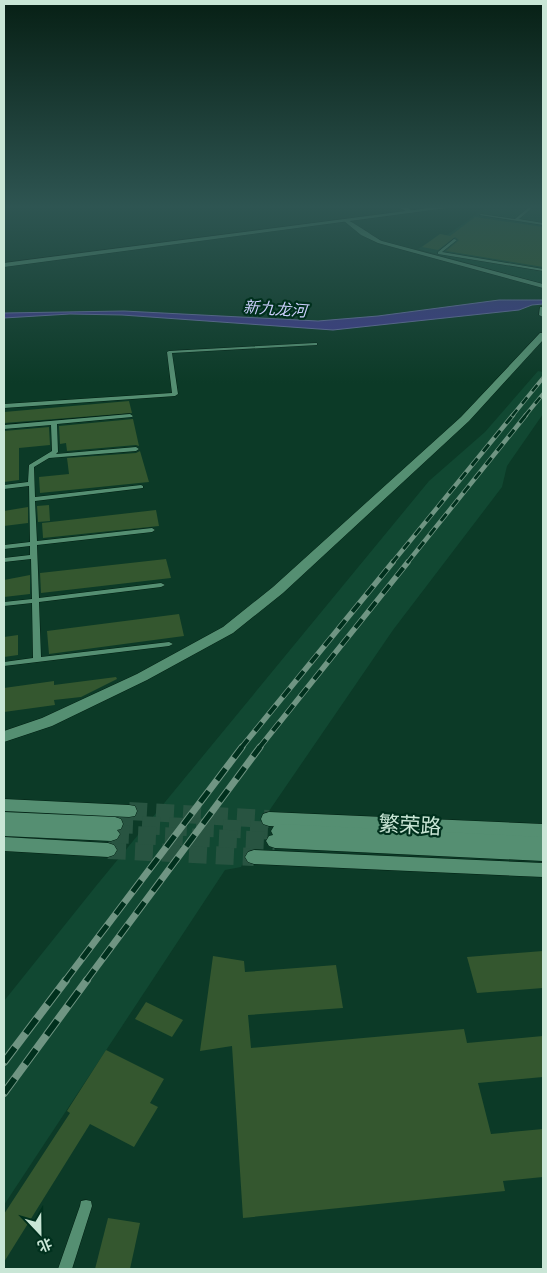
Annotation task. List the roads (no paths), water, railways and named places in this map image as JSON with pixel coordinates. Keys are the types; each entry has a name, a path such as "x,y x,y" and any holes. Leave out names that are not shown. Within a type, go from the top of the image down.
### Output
{"street":[{"path":"463,264 543,286"},
{"path":"543,310 543,315"},
{"path":"4,737 47,722 108,694 189,653 228,630 278,590 465,419 543,335"},
{"path":"4,805 129,811"},
{"path":"4,819 112,836"},
{"path":"4,828 112,836"},
{"path":"275,831 543,831"},
{"name":"繁荣路","path":"275,831 543,844"},
{"name":"繁荣路","path":"275,831 543,854"},
{"path":"4,844 112,836"},
{"path":"254,857 543,870"}],"lane":[{"path":"508,264 543,270"},
{"path":"4,406 175,394 169,352 315,344"},
{"path":"4,427 130,416"},
{"path":"37,660 31,466 36,461 55,452 54,422"},
{"path":"48,456 56,457 136,449"},
{"path":"4,487 31,484"},
{"path":"32,499 141,487"},
{"path":"4,547 152,530"},
{"path":"4,560 34,557"},
{"path":"4,604 161,585"},
{"path":"4,664 169,644"},
{"path":"65,1269 86,1206"}],"tunnel":[{"path":"129,811 269,819"},
{"path":"115,824 280,831"},
{"path":"111,834 275,841"},
{"path":"108,850 254,857"}],"railway":[{"path":"512,416 543,378"},
{"path":"525,416 543,394"},
{"path":"392,563 513,415"},
{"path":"407,563 526,415"},
{"path":"241,748 393,562"},
{"path":"259,748 408,562"},
{"path":"65,981 242,747"},
{"path":"86,981 260,747"},
{"path":"4,1062 66,980"},
{"path":"4,1093 87,980"}],"water label":[{"name":"新九龙河","path":"275,309"}]}
